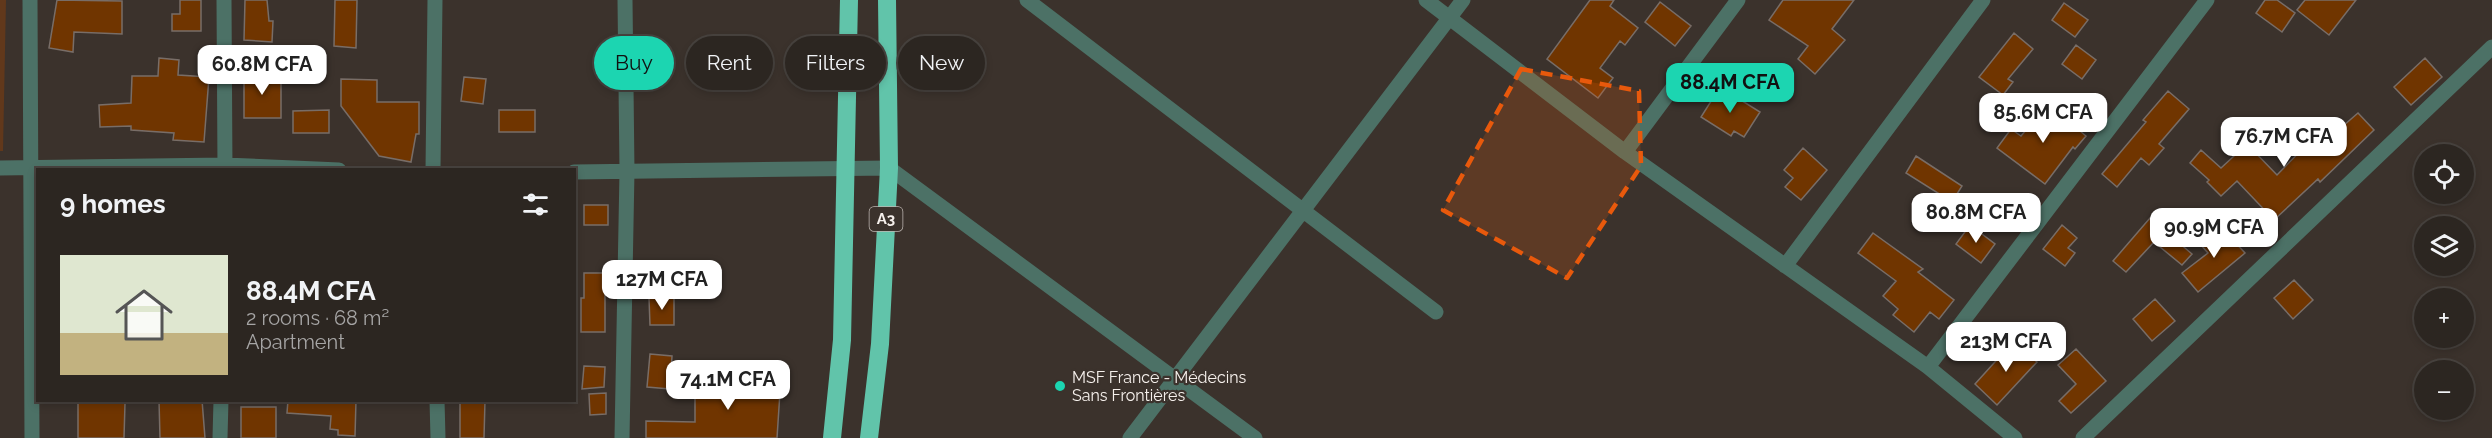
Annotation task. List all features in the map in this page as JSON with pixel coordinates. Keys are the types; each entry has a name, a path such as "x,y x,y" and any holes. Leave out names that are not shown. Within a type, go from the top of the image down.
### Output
{"highway":[{"path":"832,438 843,340 849,0"},
{"name":"A3","path":"869,438 880,344 889,168 887,0"}],"street":[{"path":"30,0 32,438"},
{"path":"224,0 225,167"},
{"path":"433,168 435,0"},
{"path":"622,438 627,171 625,0"},
{"path":"1027,0 1436,312"},
{"path":"1426,0 1625,152 1928,367 2015,438"},
{"path":"1130,438 1463,0"},
{"path":"1625,152 1738,0"},
{"path":"1785,266 1983,0"},
{"path":"1928,367 2207,0"},
{"path":"2083,438 2492,46"},
{"path":"0,168 263,168"},
{"path":"576,172 889,168 1255,438"},
{"path":"220,438 221,402"},
{"path":"437,402 438,438"}],"highlighted area":[{"path":"1521,69 1639,91 1641,166 1567,278 1443,210"}],"shaded area":[{"path":"0,0 6,0 3,151 0,151"}],"building":[{"path":"57,0 122,1 122,34 74,32 73,52 49,48"},
{"path":"180,0 201,0 201,31 172,31 172,14 180,14"},
{"path":"245,0 267,0 269,21 273,21 272,42 244,40"},
{"path":"335,0 357,0 356,48 334,46"},
{"path":"1590,0 1614,0 1610,6 1638,28 1625,45 1620,41 1600,68 1613,78 1598,98 1547,59"},
{"path":"1783,0 1854,0 1832,29 1845,40 1815,74 1798,59 1808,46 1769,20"},
{"path":"2265,0 2277,0 2295,13 2282,32 2256,13"},
{"path":"2305,0 2356,0 2329,35 2297,10"},
{"path":"1660,2 1691,26 1675,46 1645,22"},
{"path":"2064,3 2088,20 2075,37 2052,20"},
{"path":"2014,33 2033,49 2008,79 2013,82 2003,95 1979,77"},
{"path":"2076,45 2096,60 2082,79 2062,64"},
{"path":"159,58 179,60 178,75 209,77 204,142 173,140 174,133 131,130 131,126 100,127 99,105 131,103 132,76 158,76"},
{"path":"2425,58 2442,77 2411,105 2394,87"},
{"path":"244,74 281,74 281,118 244,118"},
{"path":"464,77 486,79 483,104 461,101"},
{"path":"341,79 377,80 377,102 419,102 419,134 416,134 411,162 379,156 341,106"},
{"path":"1720,87 1760,112 1744,137 1734,131 1731,136 1701,117"},
{"path":"2168,91 2189,109 2159,144 2164,148 2149,165 2141,158 2117,187 2102,174 2146,122 2143,120"},
{"path":"2048,104 2086,136 2075,149 2073,147 2045,184 1997,148 2011,129 2021,136"},
{"path":"329,110 329,133 293,133 293,111"},
{"path":"499,110 535,110 535,132 499,132"},
{"path":"2358,113 2374,130 2320,182 2318,179 2274,220 2237,181 2221,196 2207,182 2209,180 2190,163 2201,150 2221,168 2247,144 2277,175 2320,131 2328,139"},
{"path":"1803,148 1827,170 1801,200 1785,187 1793,178 1784,170"},
{"path":"1916,156 1962,186 1952,202 1906,173"},
{"path":"584,205 608,205 608,225 584,225"},
{"path":"2150,218 2192,254 2182,265 2154,242 2126,272 2113,261"},
{"path":"1970,225 1995,244 1981,263 1956,244"},
{"path":"2062,225 2077,238 2068,248 2075,253 2065,266 2043,249"},
{"path":"2220,226 2245,253 2198,292 2182,273 2208,253 2200,244"},
{"path":"1873,233 1923,269 1918,272 1954,300 1939,319 1930,312 1914,332 1893,315 1898,309 1883,296 1896,281 1858,253"},
{"path":"584,273 605,273 605,332 581,332"},
{"path":"2294,280 2313,300 2293,319 2274,298"},
{"path":"649,298 674,298 674,325 650,325"},
{"path":"2155,299 2175,321 2152,341 2133,319"},
{"path":"2013,342 2037,362 1997,405 1975,384"},
{"path":"2076,349 2106,381 2071,413 2059,401 2076,384 2058,365"},
{"path":"650,354 672,356 670,389 647,387"},
{"path":"584,366 605,367 604,387 582,389"},
{"path":"723,366 763,368 761,390 780,392 777,438 646,438 646,421 695,422 695,392 721,392"},
{"path":"606,393 606,414 590,415 589,394"},
{"path":"78,402 125,403 124,438 78,438"},
{"path":"159,402 202,402 205,438 160,438"},
{"path":"288,402 356,402 355,436 338,435 338,430 330,429 331,416 287,413"},
{"path":"460,402 485,402 484,438 460,438"},
{"path":"241,407 276,407 276,438 241,438"}],"place":[{"name":"MSF France - Médecins Sans Frontières","path":"1060,386"}]}
